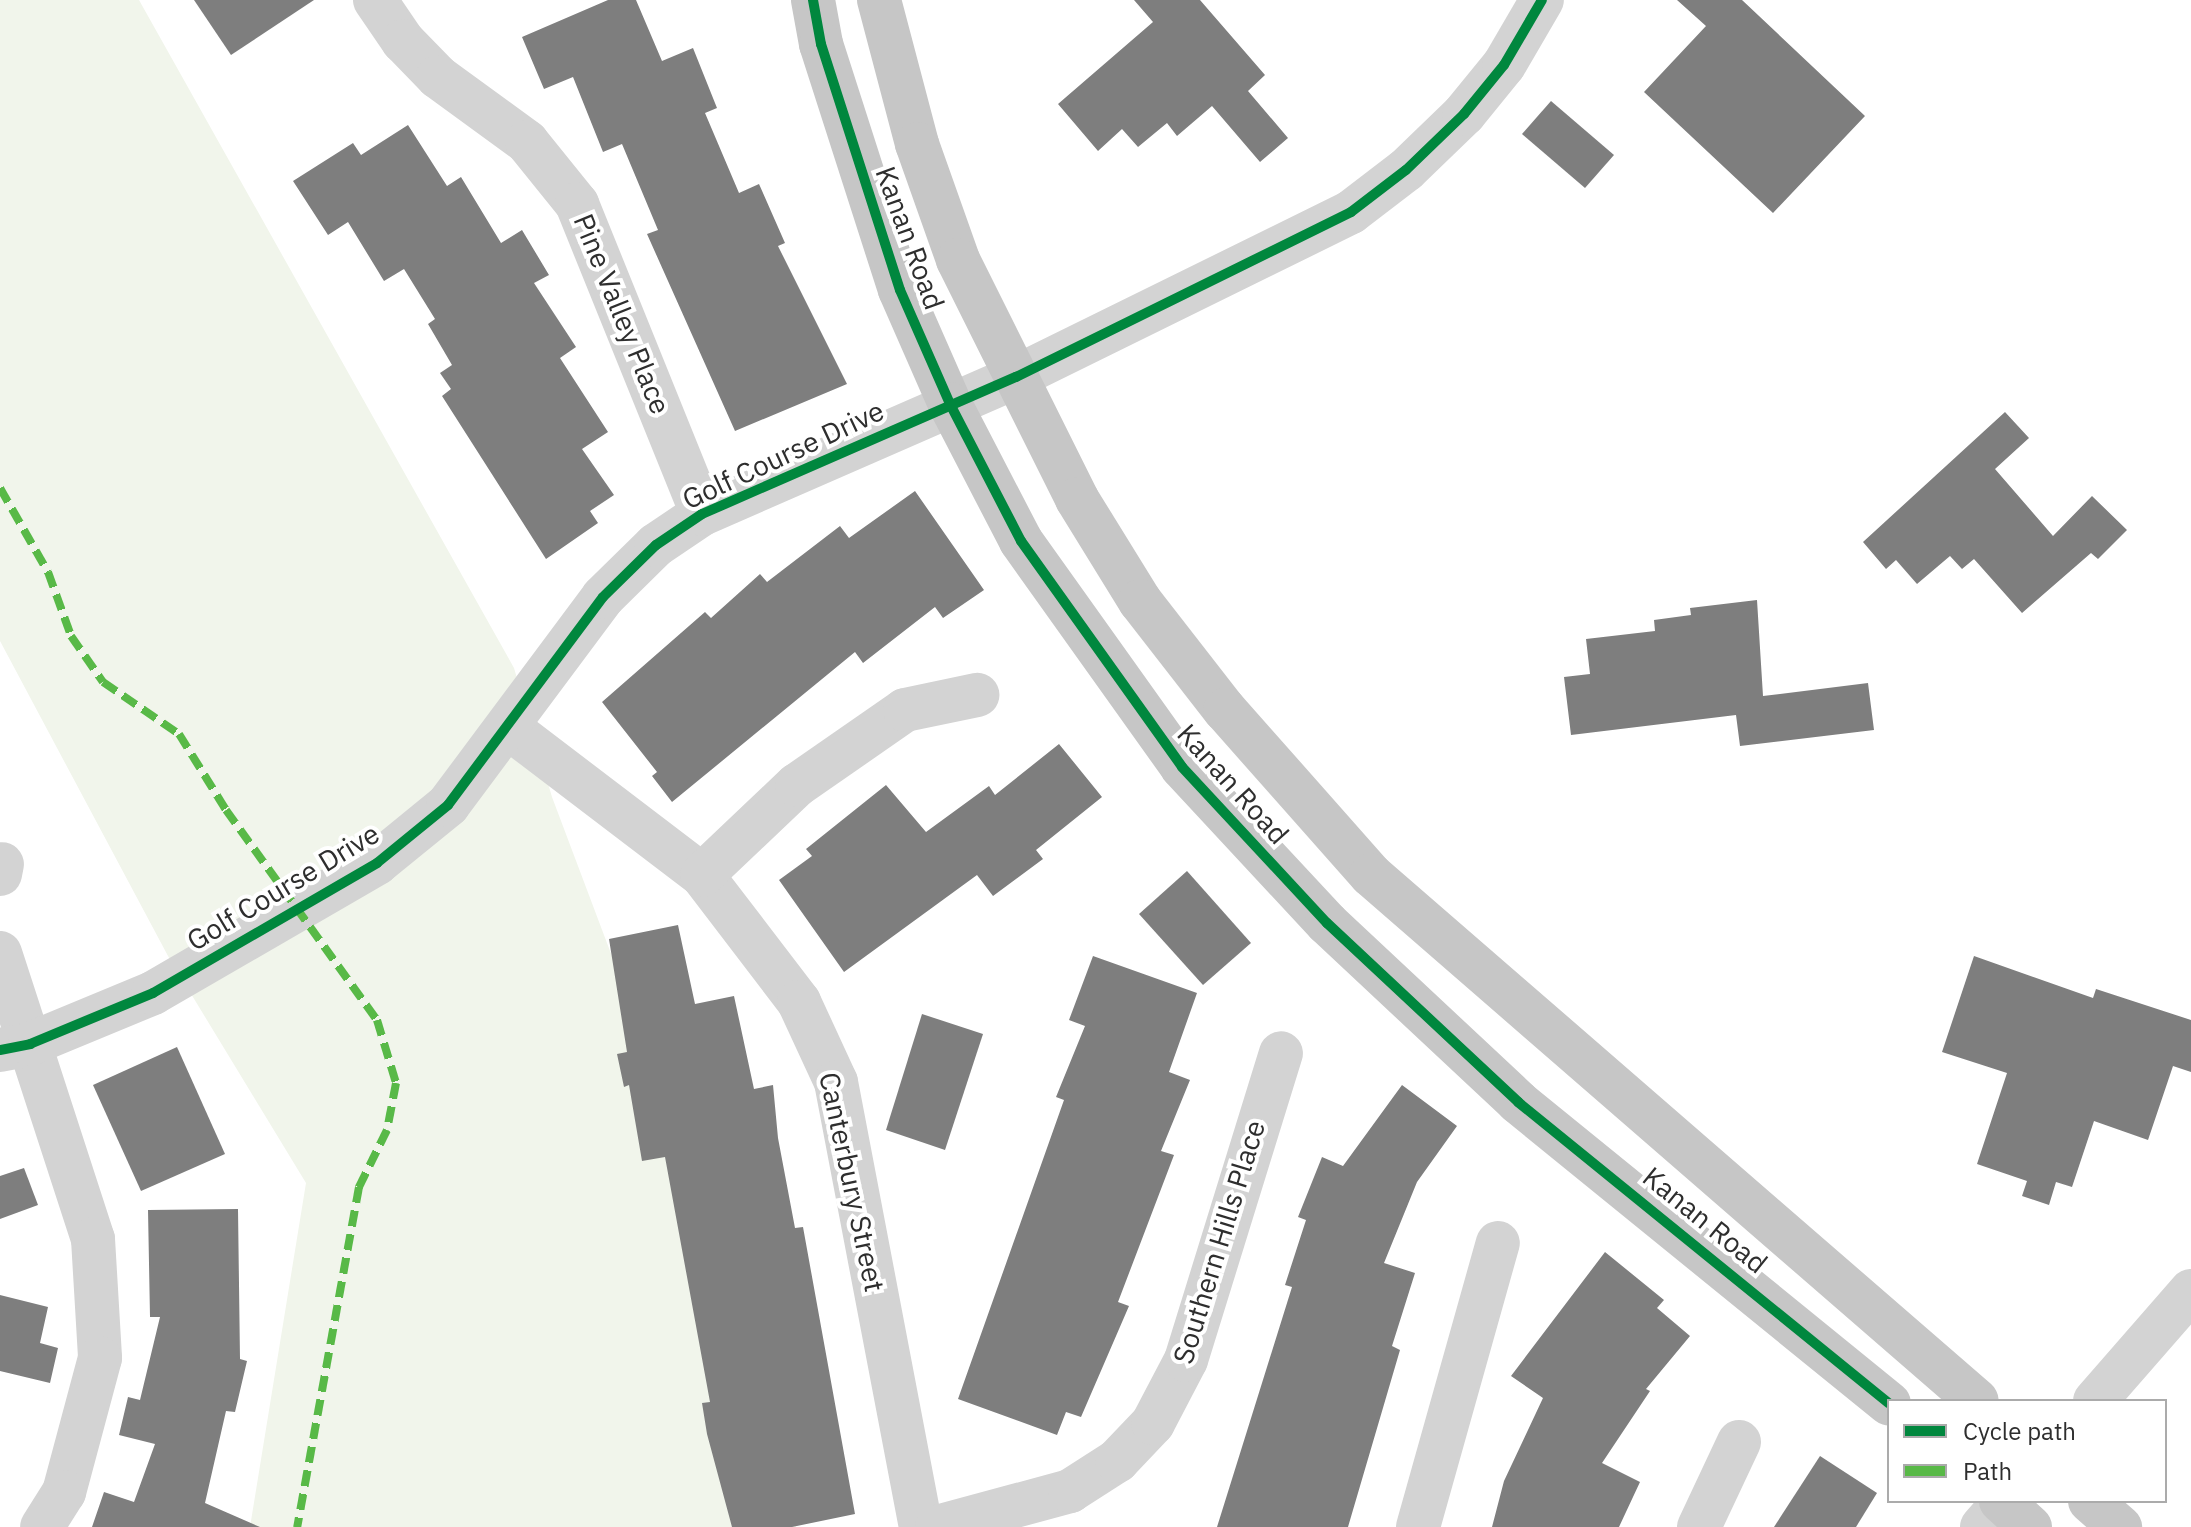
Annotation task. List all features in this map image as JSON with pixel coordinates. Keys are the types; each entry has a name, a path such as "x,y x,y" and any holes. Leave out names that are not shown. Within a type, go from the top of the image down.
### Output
{"main road":[{"name":"Kanan Road","path":"813,0 890,263 950,404 1021,541 1094,651 1182,767 1317,912 1518,1102 1887,1401"},
{"name":"Kanan Road","path":"879,0 917,144 958,260 1077,499 1140,601 1225,710 1371,875 1975,1399"},
{"path":"2092,1503 2120,1527"}],"street":[{"name":"Pine Valley Place","path":"375,0 438,77 527,142 577,204 702,514"},
{"name":"Golf Course Drive","path":"15,1047 153,993 377,863 448,805 509,728 603,597 656,545 702,514 1016,377 1351,212 1406,170 1464,114 1504,65 1542,0"},
{"path":"702,875 797,785 905,710 977,695"},
{"name":"Canterbury Street","path":"509,728 702,875 799,1002 836,1082 921,1527"},
{"path":"0,953 15,1047 93,1239 100,1358 64,1492 42,1527"},
{"name":"Southern Hills Place","path":"937,1527 1070,1491 1117,1461 1153,1423 1186,1360 1281,1053"},
{"path":"1418,1527 1498,1243"},
{"path":"2097,1399 2191,1291"},
{"path":"1699,1527 1739,1442"}],"shaded area":[{"path":"0,0 139,0 514,668 552,797 636,1020 802,1382 796,1527 250,1527 306,1183 168,956 0,641"}],"building":[{"path":"194,0 314,0 231,55"},
{"path":"608,0 636,0 662,61 693,48 717,108 705,113 739,193 759,184 785,243 778,246 847,384 735,431 647,234 658,230 622,144 603,152 573,77 544,89 522,37"},
{"path":"1134,0 1200,0 1265,75 1248,91 1288,138 1260,162 1212,106 1177,136 1167,123 1138,147 1122,129 1098,151 1058,104 1153,22"},
{"path":"1677,0 1742,0 1865,116 1773,213 1644,92 1706,26"},
{"path":"1551,101 1614,155 1585,188 1522,134"},
{"path":"408,125 447,186 461,177 501,243 522,230 549,275 534,283 576,347 560,358 608,432 582,449 614,495 590,511 598,523 546,559 442,396 451,389 440,373 452,365 428,324 435,319 404,269 384,281 348,222 328,235 293,181 353,143 361,155"},
{"path":"2005,412 2029,438 1995,469 2053,536 2092,496 2127,530 2098,559 2091,553 2022,613 1974,559 1962,569 1950,556 1917,584 1896,560 1886,569 1863,542"},
{"path":"915,491 984,590 943,618 935,607 863,663 855,652 672,802 652,776 657,772 602,702 705,612 711,618 760,574 767,582 840,526 849,538"},
{"path":"1757,600 1763,696 1868,683 1874,730 1740,746 1736,715 1571,735 1564,677 1590,674 1586,639 1655,631 1654,620 1691,615 1690,608"},
{"path":"1059,744 1102,797 1036,850 1043,859 993,896 977,875 844,972 779,880 812,856 806,849 886,785 926,832 989,786 995,795"},
{"path":"1187,871 1251,943 1203,985 1139,914"},
{"path":"678,925 695,1004 734,996 754,1089 773,1085 778,1138 795,1228 803,1227 855,1514 792,1527 732,1527 707,1434 702,1403 710,1402 665,1157 642,1161 629,1085 624,1087 617,1054 627,1052 609,939"},
{"path":"1093,956 1197,993 1169,1072 1190,1080 1161,1151 1174,1155 1118,1302 1129,1306 1081,1417 1066,1412 1057,1435 958,1399 1064,1100 1056,1097 1085,1026 1069,1020"},
{"path":"1974,956 2093,998 2096,989 2191,1020 2191,1072 2173,1066 2148,1140 2094,1121 2072,1187 2056,1182 2049,1205 2022,1196 2027,1181 1977,1164 2007,1073 1942,1052"},
{"path":"922,1014 983,1034 945,1150 886,1130"},
{"path":"177,1047 225,1154 141,1191 93,1085"},
{"path":"1402,1085 1457,1126 1417,1182 1384,1263 1415,1273 1392,1346 1400,1350 1348,1527 1217,1527 1292,1287 1285,1285 1306,1220 1298,1217 1322,1157 1343,1166"},
{"path":"24,1168 38,1205 0,1219 0,1176"},
{"path":"238,1209 240,1359 247,1361 235,1412 226,1411 205,1503 260,1527 92,1527 104,1492 134,1502 155,1444 119,1435 128,1397 140,1400 160,1317 150,1317 148,1210"},
{"path":"1605,1252 1664,1300 1657,1308 1690,1336 1646,1389 1650,1391 1602,1463 1640,1482 1619,1527 1492,1527 1504,1481 1543,1398 1511,1376"},
{"path":"0,1295 48,1307 40,1343 58,1348 50,1383 0,1371"},
{"path":"1820,1456 1877,1493 1856,1527 1774,1527"}],"marked path":[{"path":"0,488 48,572 71,636 103,682 179,734 226,810 377,1020 396,1083 387,1130 359,1187 297,1527"}],"cycle path":[{"path":"813,0 821,44 900,290 950,404 1021,541 1182,767 1327,923 1518,1102 1887,1401"},
{"path":"0,1050 30,1044 153,993 377,863 448,805 603,597 656,545 702,514 1016,377 1351,212 1406,170 1464,114 1504,65 1542,0"}]}
